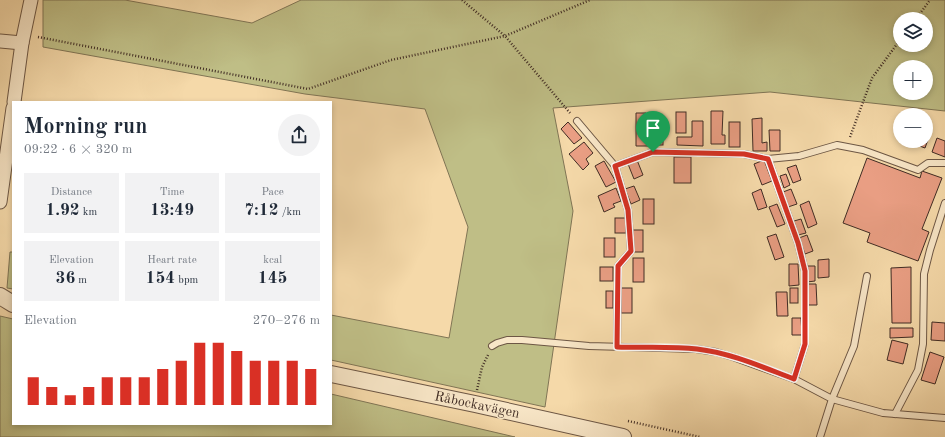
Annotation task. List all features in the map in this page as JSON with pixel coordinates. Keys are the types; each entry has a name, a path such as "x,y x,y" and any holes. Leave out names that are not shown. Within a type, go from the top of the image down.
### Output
{"street":[{"path":"14,101 23,39 31,0"},
{"path":"0,41 23,39"},
{"path":"0,202 12,115"},
{"path":"0,296 12,303"},
{"name":"Råbockavägen","path":"332,374 623,437"}],"lane":[{"path":"577,121 615,166 628,210 631,251 618,266 617,347"},
{"path":"615,166 653,152 744,154 768,159 799,156 837,145 863,150 918,170 928,163 945,163"},
{"path":"768,159 798,243 805,271 805,344 794,379"},
{"path":"895,414 918,370 923,344 924,274 945,203"},
{"path":"820,437 832,399 854,346 867,276"},
{"path":"492,346 507,340 522,340 589,346 675,348 716,352 794,379 832,399 883,413 945,418"}],"path":[{"path":"462,0 505,36 577,121"},
{"path":"23,39 308,89 391,60 505,36 590,0"},
{"path":"921,12 930,0"},
{"path":"847,147 872,78 893,50"},
{"path":"475,404 482,367 492,346"}],"shaded area":[{"path":"43,0 125,0 252,23 301,0 945,0 945,111 933,110 933,108 917,108 770,92 553,108 573,211 545,407 332,360 332,315 449,338 468,227 425,109 305,94 43,47"},
{"path":"10,252 12,252 12,289 7,288"},
{"path":"0,316 12,319 12,425 332,425 332,394 515,437 0,437"}],"building":[{"path":"711,111 723,111 722,135 725,135 725,144 711,144"},
{"path":"676,112 686,112 686,133 676,133"},
{"path":"636,113 646,113 646,136 650,136 650,146 636,146"},
{"path":"762,118 762,143 767,142 767,151 753,151 752,119"},
{"path":"692,121 703,121 703,146 677,145 677,137 692,137"},
{"path":"568,122 582,138 574,144 561,129"},
{"path":"729,122 740,122 740,147 729,147"},
{"path":"652,123 663,123 663,145 652,145"},
{"path":"769,130 780,130 780,151 770,151"},
{"path":"937,138 945,141 945,157 932,152"},
{"path":"584,142 593,153 586,159 589,164 583,170 569,154"},
{"path":"674,157 691,157 691,183 674,183"},
{"path":"867,158 920,178 922,171 942,178 922,229 929,232 918,261 867,242 870,233 843,223"},
{"path":"637,160 643,175 634,179 628,164"},
{"path":"764,160 772,181 762,185 754,164"},
{"path":"604,161 616,182 606,187 595,166"},
{"path":"796,165 801,180 793,183 787,168"},
{"path":"786,174 790,185 784,188 780,176"},
{"path":"634,186 640,200 631,204 625,189"},
{"path":"616,188 621,201 613,204 615,207 604,212 598,196"},
{"path":"761,189 767,207 758,210 752,193"},
{"path":"791,189 797,204 788,207 783,192"},
{"path":"643,199 654,199 654,224 643,224"},
{"path":"809,201 817,224 808,228 800,205"},
{"path":"777,204 785,224 777,227 769,207"},
{"path":"615,218 626,218 626,233 615,233"},
{"path":"801,219 806,233 798,235 794,221"},
{"path":"632,230 643,230 643,252 632,252"},
{"path":"776,234 784,257 775,260 767,237"},
{"path":"807,235 813,251 805,254 799,238"},
{"path":"604,238 615,238 615,257 604,257"},
{"path":"633,258 644,258 644,282 633,282"},
{"path":"829,259 829,277 818,278 818,260"},
{"path":"789,264 798,264 799,285 789,286"},
{"path":"807,266 815,266 815,281 807,282"},
{"path":"600,267 613,267 613,281 600,281"},
{"path":"911,267 911,323 892,323 891,268"},
{"path":"806,284 816,284 817,305 807,305"},
{"path":"621,288 632,288 632,313 621,313"},
{"path":"790,288 798,288 798,303 790,303"},
{"path":"606,291 613,291 613,308 606,308"},
{"path":"776,292 787,292 788,316 777,316"},
{"path":"792,318 801,318 802,335 792,335"},
{"path":"932,322 945,323 945,341 931,340"},
{"path":"890,328 913,328 913,337 890,338"},
{"path":"892,340 908,344 903,364 887,360"},
{"path":"930,352 944,357 935,384 921,380"}],"route":[{"path":"653,152 744,154 768,159 798,243 805,271 805,344 794,379 716,352 696,349 617,347 618,266 631,251 628,210 615,166 653,152"}]}
